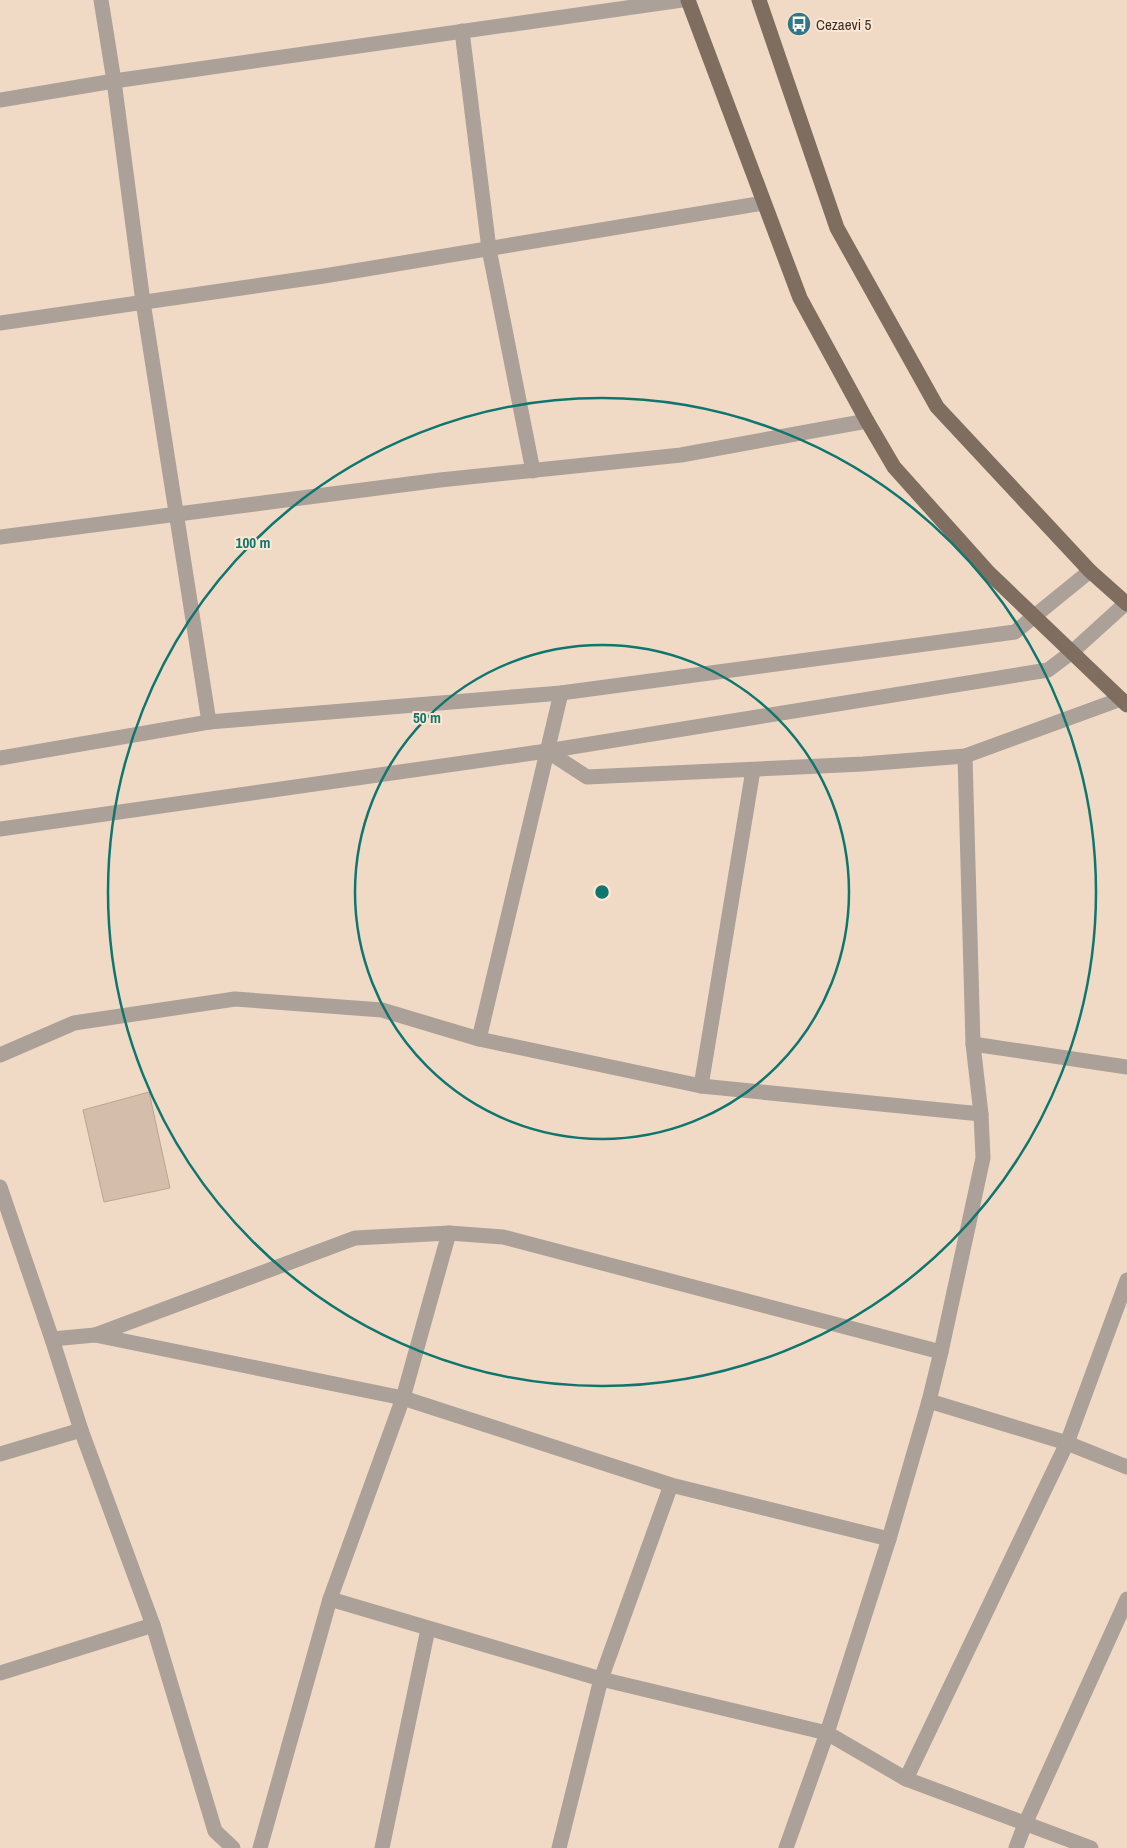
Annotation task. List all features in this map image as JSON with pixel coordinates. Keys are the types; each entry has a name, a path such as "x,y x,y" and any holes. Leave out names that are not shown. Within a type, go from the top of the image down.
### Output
{"main road":[{"path":"688,0 800,298 894,467 989,573 1124,702"},
{"path":"759,0 837,228 937,407 1090,572 1126,603"}],"street":[{"path":"101,0 114,81 143,302 209,722"},
{"path":"0,100 114,81 682,0"},
{"path":"462,32 489,248 533,471"},
{"path":"0,323 324,276 764,203"},
{"path":"0,537 440,480 680,455 867,421"},
{"path":"0,758 209,722 561,693 1015,632 1090,572"},
{"path":"0,829 547,751 1048,670 1072,652 1126,603"},
{"path":"479,1039 561,693"},
{"path":"547,751 587,777 753,770 965,756 1124,702"},
{"path":"786,1848 827,1733 889,1539 929,1401 983,1158 981,1114 973,1044 965,756"},
{"path":"701,1086 753,770"},
{"path":"0,1055 74,1023 235,999 382,1010 479,1039 701,1086 981,1114"},
{"path":"973,1044 1127,1067"},
{"path":"0,1187 5,1215 52,1339 81,1430 153,1625 214,1831 233,1848"},
{"path":"52,1339 95,1335 355,1238 449,1233 504,1236 941,1352"},
{"path":"260,1848 330,1600 403,1398 449,1233"},
{"path":"906,1779 1067,1443 1127,1280"},
{"path":"95,1335 403,1398 671,1485 889,1539"},
{"path":"929,1401 1067,1443 1127,1467"},
{"path":"0,1454 81,1430"},
{"path":"559,1848 601,1679 671,1485"},
{"path":"1016,1848 1025,1824 1127,1599"},
{"path":"330,1600 601,1679 827,1733 906,1779 1091,1848"},
{"path":"0,1673 153,1625"},
{"path":"382,1848 428,1628"}],"building":[{"path":"149,1092 170,1188 104,1202 83,1110"}],"place":[{"name":"Cezaevi 5","path":"799,24"}]}
